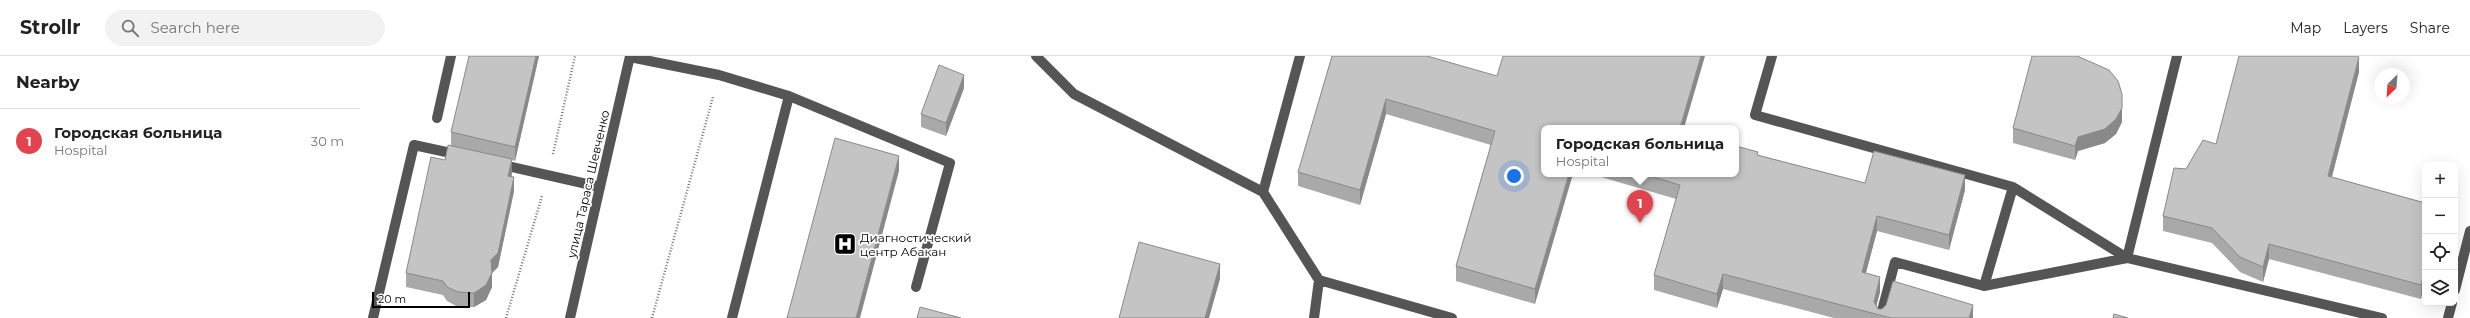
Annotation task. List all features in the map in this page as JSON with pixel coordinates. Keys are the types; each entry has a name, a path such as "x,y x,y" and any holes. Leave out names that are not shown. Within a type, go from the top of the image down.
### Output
{"street":[{"path":"437,118 452,56"},
{"path":"630,56 719,75 789,96 950,163 916,287"},
{"name":"улица Тараса Шевченко","path":"570,318 630,56"},
{"path":"1036,56 1074,94 1263,192 1319,280 1314,318"},
{"path":"1263,192 1300,56"},
{"path":"1772,56 1755,115 2012,187 2127,258 2382,318"},
{"path":"2127,258 2177,56"},
{"path":"732,318 789,96"},
{"path":"373,318 414,145 474,158"},
{"path":"489,162 600,187"},
{"path":"1984,286 2012,187"},
{"path":"2458,278 2470,231"},
{"path":"1880,318 1896,262 1984,286 2127,258"},
{"path":"1319,280 1452,318"},
{"path":"2448,318 2451,306"}],"path":[{"path":"652,318 719,75"}],"building":[{"path":"469,56 536,56 515,147 451,132"},
{"path":"1332,56 1427,56 1497,76 1503,56 1701,56 1681,125 1541,125 1541,177 1568,177 1535,289 1456,266 1495,131 1386,99 1360,190 1298,172"},
{"path":"2032,56 2077,56 2109,70 2118,81 2122,94 2122,108 2116,119 2105,129 2078,137 2075,146 2013,128"},
{"path":"2239,56 2359,57 2328,176 2422,202 2421,285 2269,244 2263,267 2240,257 2212,228 2163,216 2174,168 2186,169 2203,140 2216,144"},
{"path":"939,65 964,75 946,123 921,114"},
{"name":"Диагностический центр Абакан","path":"835,138 899,156 856,318 787,318"},
{"path":"448,145 512,159 508,176 514,177 498,253 491,260 492,273 486,285 474,293 458,292 447,287 443,281 406,273 431,157 445,160"},
{"path":"1739,147 1758,152 1757,155 1865,183 1874,151 1965,175 1949,235 1877,216 1862,272 1880,277 1874,302 1878,309 1882,309 1886,305 1893,281 1973,305 1969,318 1891,318 1723,274 1717,294 1654,275 1680,185 1653,177 1739,177"},
{"path":"1139,242 1220,264 1205,318 1119,318"},
{"path":"920,307 961,318 917,318"},
{"path":"2114,314 2128,318 2113,318"}],"place":[{"name":"Городская больница","path":"1640,223"},
{"name":"Диагностический центр Абакан","path":"845,244"}]}
